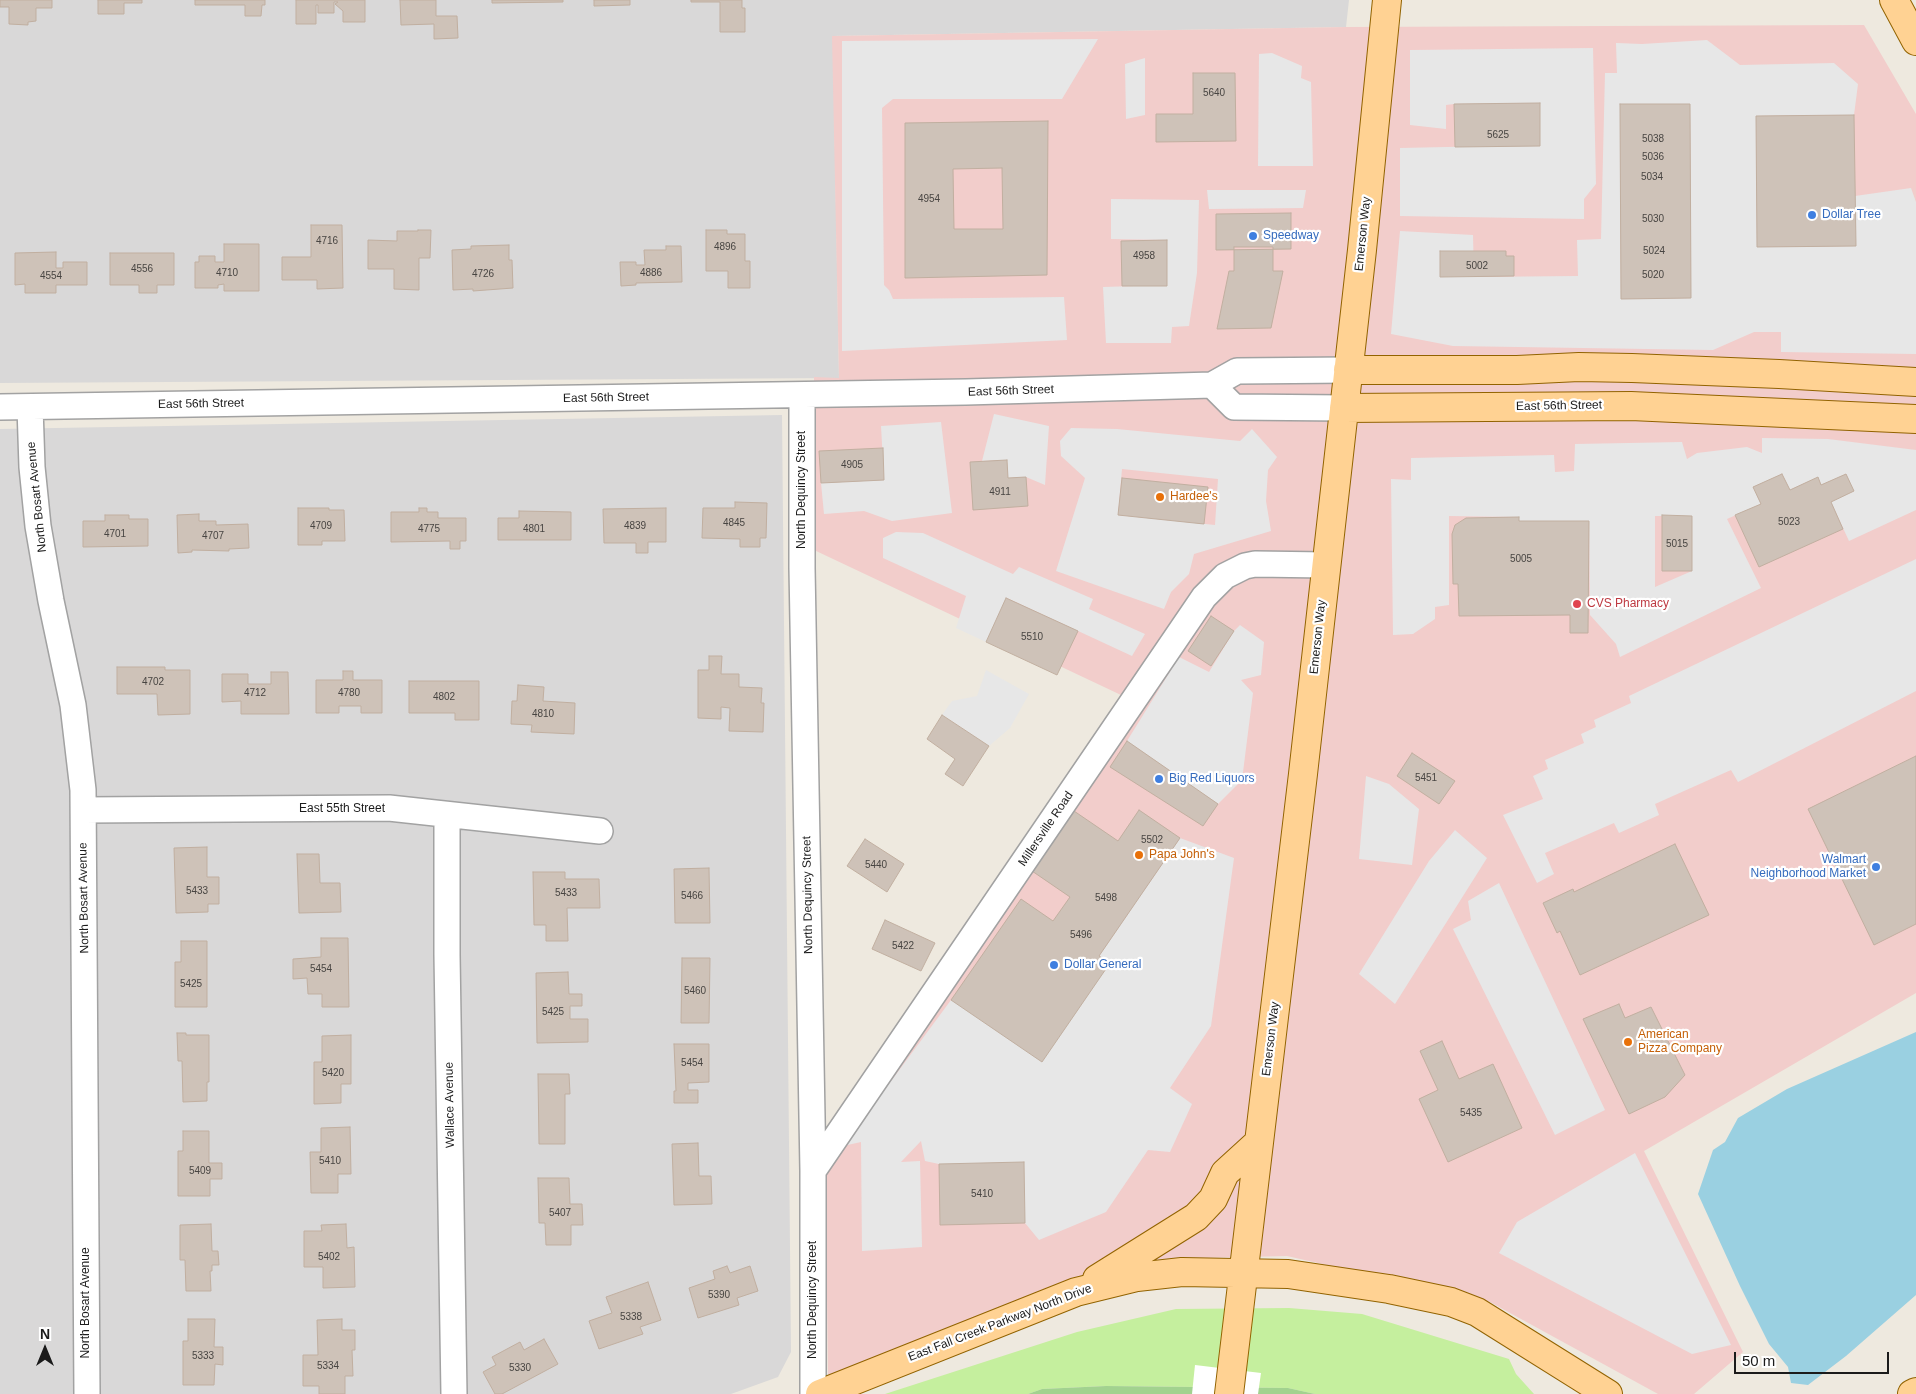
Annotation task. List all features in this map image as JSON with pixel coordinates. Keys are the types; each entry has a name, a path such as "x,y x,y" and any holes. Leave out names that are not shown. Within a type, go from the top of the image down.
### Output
{"main road":[{"name":"Emerson Way","path":"1231,1381 1362,250 1387,0"},
{"path":"1894,0 1916,41"},
{"name":"East 56th Street","path":"1348,370 1632,368 1916,382"},
{"name":"East 56th Street","path":"1344,408 1641,406 1916,419"},
{"path":"1078,1291 1196,1217 1213,1198 1225,1173 1259,1142"},
{"name":"East Fall Creek Parkway North Drive","path":"820,1394 1078,1291 1107,1283 1182,1272 1288,1274 1345,1281 1451,1302 1477,1312 1608,1394"},
{"path":"1912,1394 1916,1392"}],"street":[{"name":"East 56th Street","path":"0,407 802,395 1212,385 1237,371 1348,370"},
{"name":"East 56th Street","path":"1212,385 1234,408 1344,408"},
{"name":"North Dequincy Street","path":"802,395 803,588 813,1171 813,1394"},
{"name":"North Bosart Avenue","path":"30,407 32,467 38,526 51,601 75,714 81,760 84,810 87,1394"},
{"name":"Millersville Road","path":"813,1171 1204,597 1225,576 1244,566 1255,564 1326,565"},
{"name":"East 55th Street","path":"84,810 389,808 447,816 600,831"},
{"name":"Wallace Avenue","path":"447,816 447,954 454,1394"}],"shaded area":[{"path":"0,0 1349,0 1346,27 833,36 839,378 0,383"},
{"path":"1864,25 1916,114 1916,993 1644,1151 1743,1352 1694,1394 1658,1394 1490,1302 1287,1256 1162,1259 828,1375 825,1137 1121,695 814,550 814,377 839,378 832,36 1346,27"},
{"path":"1098,39 1062,99 893,99 882,108 884,285 889,290 893,299 1064,297 1067,340 842,351 842,41"},
{"path":"1707,40 1740,65 1834,63 1858,84 1854,115 1756,116 1757,247 1855,246 1855,196 1911,188 1916,202 1916,354 1781,352 1781,332 1754,332 1713,350 1453,346 1391,334 1400,231 1473,235 1474,277 1578,276 1577,240 1601,239 1605,73 1617,73 1616,43 1642,44","holes":["1690,104 1691,298 1621,299 1620,105"]},
{"path":"1593,48 1596,184 1584,199 1584,219 1400,216 1400,148 1540,145 1540,103 1446,105 1446,129 1410,125 1410,50"},
{"path":"1272,53 1302,66 1301,78 1311,82 1313,166 1258,166 1259,54"},
{"path":"1145,58 1145,115 1126,119 1125,64"},
{"path":"1207,190 1306,190 1303,208 1209,209"},
{"path":"1111,199 1199,200 1197,273 1189,326 1172,327 1171,343 1106,343 1103,287 1167,285 1167,240 1111,239"},
{"path":"994,414 1049,426 1045,485 1026,477 1008,478 1007,460 982,461"},
{"path":"782,415 791,1352 778,1377 731,1394 0,1394 0,429"},
{"path":"941,422 952,513 892,521 864,511 824,514 821,483 884,480 881,426"},
{"path":"1071,428 1117,429 1240,441 1252,429 1277,457 1268,470 1266,501 1271,531 1194,554 1189,574 1171,592 1164,609 1056,571 1085,478 1061,456 1060,441","holes":["1122,469 1218,479 1215,525 1118,515"]},
{"path":"1762,438 1828,439 1916,450 1916,510 1849,541 1831,502 1854,491 1846,474 1821,485 1818,477 1790,490 1782,474 1753,487 1761,504 1727,519 1761,588 1620,657 1616,644 1590,615 1589,521 1519,521 1518,517 1449,516 1449,605 1435,607 1435,619 1413,634 1393,635 1391,479 1411,480 1411,458 1554,455 1555,472 1574,471 1575,444 1682,442 1687,459 1697,453 1747,447 1762,453","holes":["1655,516 1692,516 1692,571 1655,587"]},
{"path":"896,532 923,533 1013,574 1019,567 1093,599 1089,609 1145,634 1132,656 1007,598 986,642 956,628 966,596 883,558 883,538"},
{"path":"1916,559 1916,691 1738,782 1731,770 1655,804 1659,815 1619,833 1614,823 1545,853 1554,874 1537,883 1503,815 1543,799 1533,776 1548,769 1545,760 1584,743 1581,734 1596,727 1594,720 1631,703 1629,696"},
{"path":"1240,625 1264,642 1261,675 1241,680 1253,693 1242,780 1218,804 1127,741 1179,657 1209,672 1234,631"},
{"path":"986,670 1029,694 1010,728 989,746 942,715 952,701 977,696"},
{"path":"1366,776 1389,784 1419,809 1412,865 1359,859"},
{"path":"1455,830 1487,858 1395,1004 1359,974 1429,861"},
{"path":"1180,838 1234,858 1211,1026 1170,1088 1192,1104 1170,1152 1148,1150 1106,1212 1039,1240 1025,1223 939,1164 925,1161 921,1141 901,1162 920,1161 922,1247 862,1251 861,1142 843,1146 951,1000 1110,963 1099,956"},
{"path":"1499,883 1605,1110 1555,1135 1453,929 1471,920 1468,901"},
{"path":"1635,1153 1731,1345 1692,1354 1499,1253 1517,1222"}],"green space":[{"path":"1289,1308 1362,1314 1509,1359 1516,1374 1534,1394 1315,1394 1288,1388 1106,1386 1042,1389 1028,1394 885,1394 1077,1332 1176,1309"},
{"path":"1106,1386 1288,1388 1315,1394 1028,1394 1042,1389"}],"water":[{"path":"1916,1032 1916,1295 1846,1356 1808,1385 1791,1383 1788,1367 1769,1344 1698,1194 1713,1150 1725,1142 1738,1118 1787,1089"}],"pier":[{"path":"1195,1365 1261,1373 1258,1394 1192,1394"}],"building":[{"path":"0,0 52,0 52,8 36,8 36,21 28,22 28,25 9,24 9,7 0,7"},
{"path":"98,0 142,0 142,3 124,3 124,14 98,14"},
{"path":"195,0 265,0 265,5 262,5 261,16 245,16 245,5 195,5"},
{"path":"296,0 365,0 365,22 343,22 343,11 335,4 338,2 334,2 334,13 318,13 318,5 316,5 316,24 296,24"},
{"path":"400,0 436,0 436,16 457,16 458,38 434,39 434,24 401,25"},
{"path":"492,0 563,0 563,2 492,3"},
{"path":"594,0 630,0 630,5 594,6"},
{"path":"691,0 742,0 742,8 745,8 745,32 720,32 720,2 691,2"},
{"path":"1193,73 1235,73 1236,141 1156,142 1156,114 1193,114"},
{"path":"1540,103 1540,146 1455,147 1454,104"},
{"path":"1620,104 1690,104 1691,298 1621,299"},
{"path":"1854,115 1856,246 1757,247 1756,116"},
{"path":"1048,121 1047,275 905,278 905,123","holes":["1002,168 1003,229 954,229 953,169"]},
{"path":"1291,213 1291,249 1216,250 1216,214"},
{"path":"311,225 342,225 343,288 317,289 317,280 282,280 282,257 311,257"},
{"path":"431,230 430,258 419,258 419,290 394,289 394,269 368,269 368,240 397,241 397,231"},
{"path":"706,230 727,230 727,234 745,234 745,261 750,261 750,288 728,288 728,271 706,271"},
{"path":"1167,240 1167,286 1122,286 1121,241"},
{"path":"224,244 259,244 259,291 224,291 224,284 218,285 218,288 195,288 195,262 199,262 199,256 215,256 215,262 224,262"},
{"path":"509,245 509,260 512,260 513,288 473,291 473,289 453,290 452,250 471,249 471,246"},
{"path":"666,246 681,246 682,282 636,283 636,285 621,286 620,262 636,262 636,265 645,265 644,250 666,250"},
{"path":"1234,247 1273,247 1273,271 1283,271 1271,328 1217,329 1229,271 1234,271"},
{"path":"1440,251 1506,251 1506,256 1514,256 1514,276 1440,277"},
{"path":"56,252 56,268 63,268 63,262 87,262 87,285 56,285 56,293 25,293 25,284 15,285 15,253"},
{"path":"110,253 174,253 174,285 157,285 157,293 139,293 139,285 110,285"},
{"path":"883,448 884,480 821,483 819,451"},
{"path":"1007,460 1008,478 1026,477 1028,506 973,510 970,462"},
{"path":"1782,474 1790,490 1818,477 1821,485 1846,474 1854,491 1831,502 1843,529 1759,567 1735,515 1761,504 1753,487"},
{"path":"1122,478 1208,487 1204,524 1118,515"},
{"path":"735,502 767,503 766,538 760,538 760,547 740,547 740,539 702,538 703,508 735,508"},
{"path":"298,508 344,510 345,541 322,541 322,545 298,545"},
{"path":"419,508 427,508 427,512 438,512 438,518 466,518 466,541 460,541 460,549 450,549 450,541 391,542 391,512 419,512"},
{"path":"666,508 666,542 648,542 648,553 636,553 636,543 604,543 603,509"},
{"path":"519,511 571,512 571,540 498,540 498,518 519,518"},
{"path":"199,514 199,521 216,521 216,525 248,524 249,548 229,549 229,551 192,550 192,552 178,553 177,515"},
{"path":"105,515 129,515 129,519 148,519 148,546 83,547 83,521 105,521"},
{"path":"1662,515 1692,516 1692,571 1662,571"},
{"name":"CVS Pharmacy","path":"1519,517 1519,521 1589,521 1588,633 1570,633 1570,615 1459,616 1458,584 1453,584 1452,534 1455,525 1466,518"},
{"path":"1006,598 1078,631 1057,675 986,642"},
{"path":"1211,616 1234,631 1211,666 1188,651"},
{"path":"709,656 722,656 721,674 739,674 739,687 762,688 761,703 764,703 763,732 729,731 730,708 721,707 721,719 698,718 698,670 709,670"},
{"path":"117,667 165,667 165,670 190,670 190,714 158,715 157,694 117,694"},
{"path":"343,671 353,671 353,680 382,680 382,713 361,713 361,706 339,706 339,713 316,713 316,680 343,680"},
{"path":"271,672 288,672 289,714 241,714 241,701 222,702 222,674 248,674 248,684 271,684"},
{"path":"409,681 479,681 479,720 455,720 455,713 409,713"},
{"path":"518,685 544,687 543,701 575,703 574,734 531,732 532,725 511,724 512,701 517,701"},
{"path":"942,715 989,746 963,786 945,774 955,759 927,739"},
{"path":"1127,741 1218,804 1203,826 1110,767"},
{"path":"1412,753 1455,781 1439,804 1397,776"},
{"name":"Walmart Neighborhood Market","path":"1916,756 1916,924 1874,945 1808,809"},
{"path":"1139,810 1180,838 1099,956 1110,963 1042,1062 951,1000 1021,899 1053,921 1070,897 1032,871 1074,811 1118,841"},
{"path":"865,839 904,864 887,892 847,866"},
{"path":"1675,844 1709,915 1580,975 1560,931 1557,933 1543,903 1573,889 1574,892"},
{"path":"207,847 207,877 219,877 219,904 208,904 208,912 176,913 174,848"},
{"path":"297,854 319,854 320,883 340,883 341,912 299,913"},
{"path":"709,868 710,923 675,923 674,869"},
{"path":"533,872 565,872 565,879 599,879 600,908 567,908 568,941 546,941 546,925 534,925"},
{"path":"885,920 935,943 921,971 872,949"},
{"path":"321,938 348,938 349,1007 322,1007 322,994 308,994 307,978 293,979 293,959 321,957"},
{"path":"181,941 207,941 207,1007 175,1007 175,962 181,962"},
{"path":"682,958 710,958 709,1023 681,1023"},
{"path":"568,972 569,994 582,994 582,1006 570,1006 570,1019 588,1019 588,1042 537,1043 536,973"},
{"path":"1619,1004 1625,1018 1651,1007 1685,1075 1665,1097 1629,1114 1583,1019"},
{"path":"177,1033 209,1035 207,1101 183,1102 182,1061 178,1061"},
{"path":"351,1035 351,1084 341,1084 341,1103 314,1104 314,1062 322,1062 322,1036"},
{"path":"1442,1041 1459,1079 1493,1064 1522,1128 1448,1162 1419,1099 1438,1090 1420,1051"},
{"path":"674,1044 709,1044 709,1082 688,1083 688,1090 698,1090 698,1103 674,1103 674,1091 676,1091"},
{"path":"538,1074 569,1074 570,1094 565,1094 565,1144 539,1144"},
{"path":"350,1127 351,1174 338,1174 338,1193 311,1193 310,1152 321,1152 321,1128"},
{"path":"183,1131 209,1131 209,1163 222,1163 222,1179 210,1179 210,1196 178,1196 178,1151 183,1151"},
{"path":"698,1143 699,1176 711,1176 712,1204 674,1205 672,1144"},
{"path":"1024,1162 1025,1223 940,1225 939,1164"},
{"path":"538,1178 569,1178 570,1204 582,1204 583,1225 571,1225 571,1245 546,1245 545,1223 539,1223"},
{"path":"211,1224 212,1251 218,1251 219,1265 212,1265 212,1271 210,1271 211,1291 186,1291 185,1260 180,1260 180,1225"},
{"path":"346,1224 347,1248 354,1247 355,1287 323,1288 323,1267 304,1267 304,1231 322,1231 321,1225"},
{"path":"727,1266 730,1273 750,1266 758,1291 737,1298 739,1305 698,1318 689,1288 715,1279 713,1271"},
{"path":"648,1282 661,1320 640,1327 643,1334 599,1349 589,1321 612,1313 606,1297"},
{"path":"188,1319 215,1319 214,1347 223,1347 223,1365 215,1364 214,1385 183,1385 183,1341 188,1341"},
{"path":"342,1319 342,1330 355,1330 355,1350 352,1350 353,1376 345,1376 345,1394 319,1394 319,1386 303,1386 303,1355 318,1355 317,1320"},
{"path":"544,1339 558,1364 502,1394 495,1394 483,1372 496,1365 492,1357 520,1342 524,1350"}],"place":[{"name":"Dollar Tree","path":"1812,215"},
{"name":"Speedway","path":"1253,236"},
{"name":"Hardee's","path":"1160,497"},
{"name":"CVS Pharmacy","path":"1577,604"},
{"name":"Big Red Liquors","path":"1159,779"},
{"name":"Papa John's","path":"1139,855"},
{"name":"Walmart Neighborhood Market","path":"1876,867"},
{"name":"Dollar General","path":"1054,965"},
{"name":"American Pizza Company","path":"1628,1042"}]}
